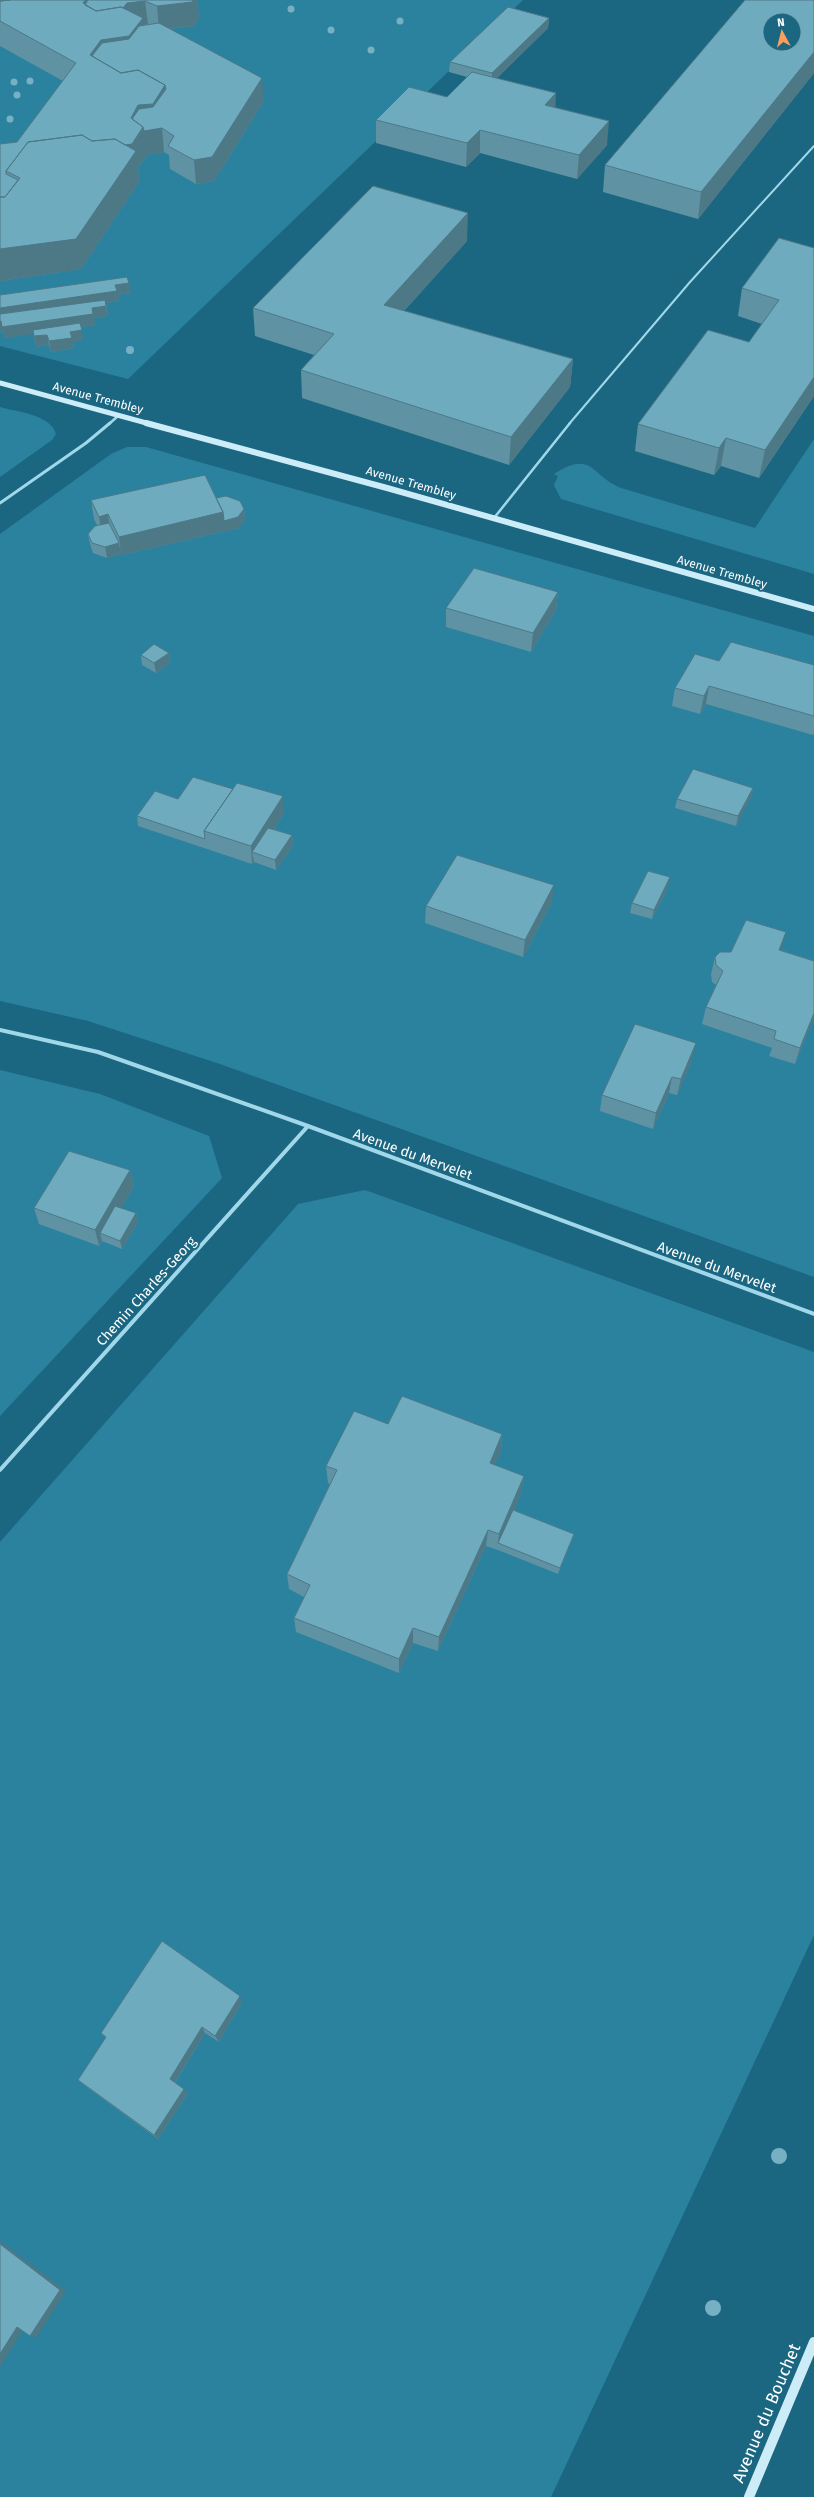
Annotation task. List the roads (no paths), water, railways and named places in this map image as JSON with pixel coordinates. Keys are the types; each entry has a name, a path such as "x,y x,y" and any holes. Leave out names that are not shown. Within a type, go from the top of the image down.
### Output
{"street":[{"name":"Avenue Trembley","path":"0,383 494,518 814,609"},
{"path":"0,503 86,443 118,416"},
{"name":"Avenue du Mervelet","path":"0,1030 98,1052 308,1126 814,1314"},
{"name":"Chemin Charles-Georg","path":"0,1470 308,1126"},
{"name":"Avenue du Bouchet","path":"750,2497 814,2342"}],"lane":[{"path":"494,518 571,419 747,218 814,146"}]}
